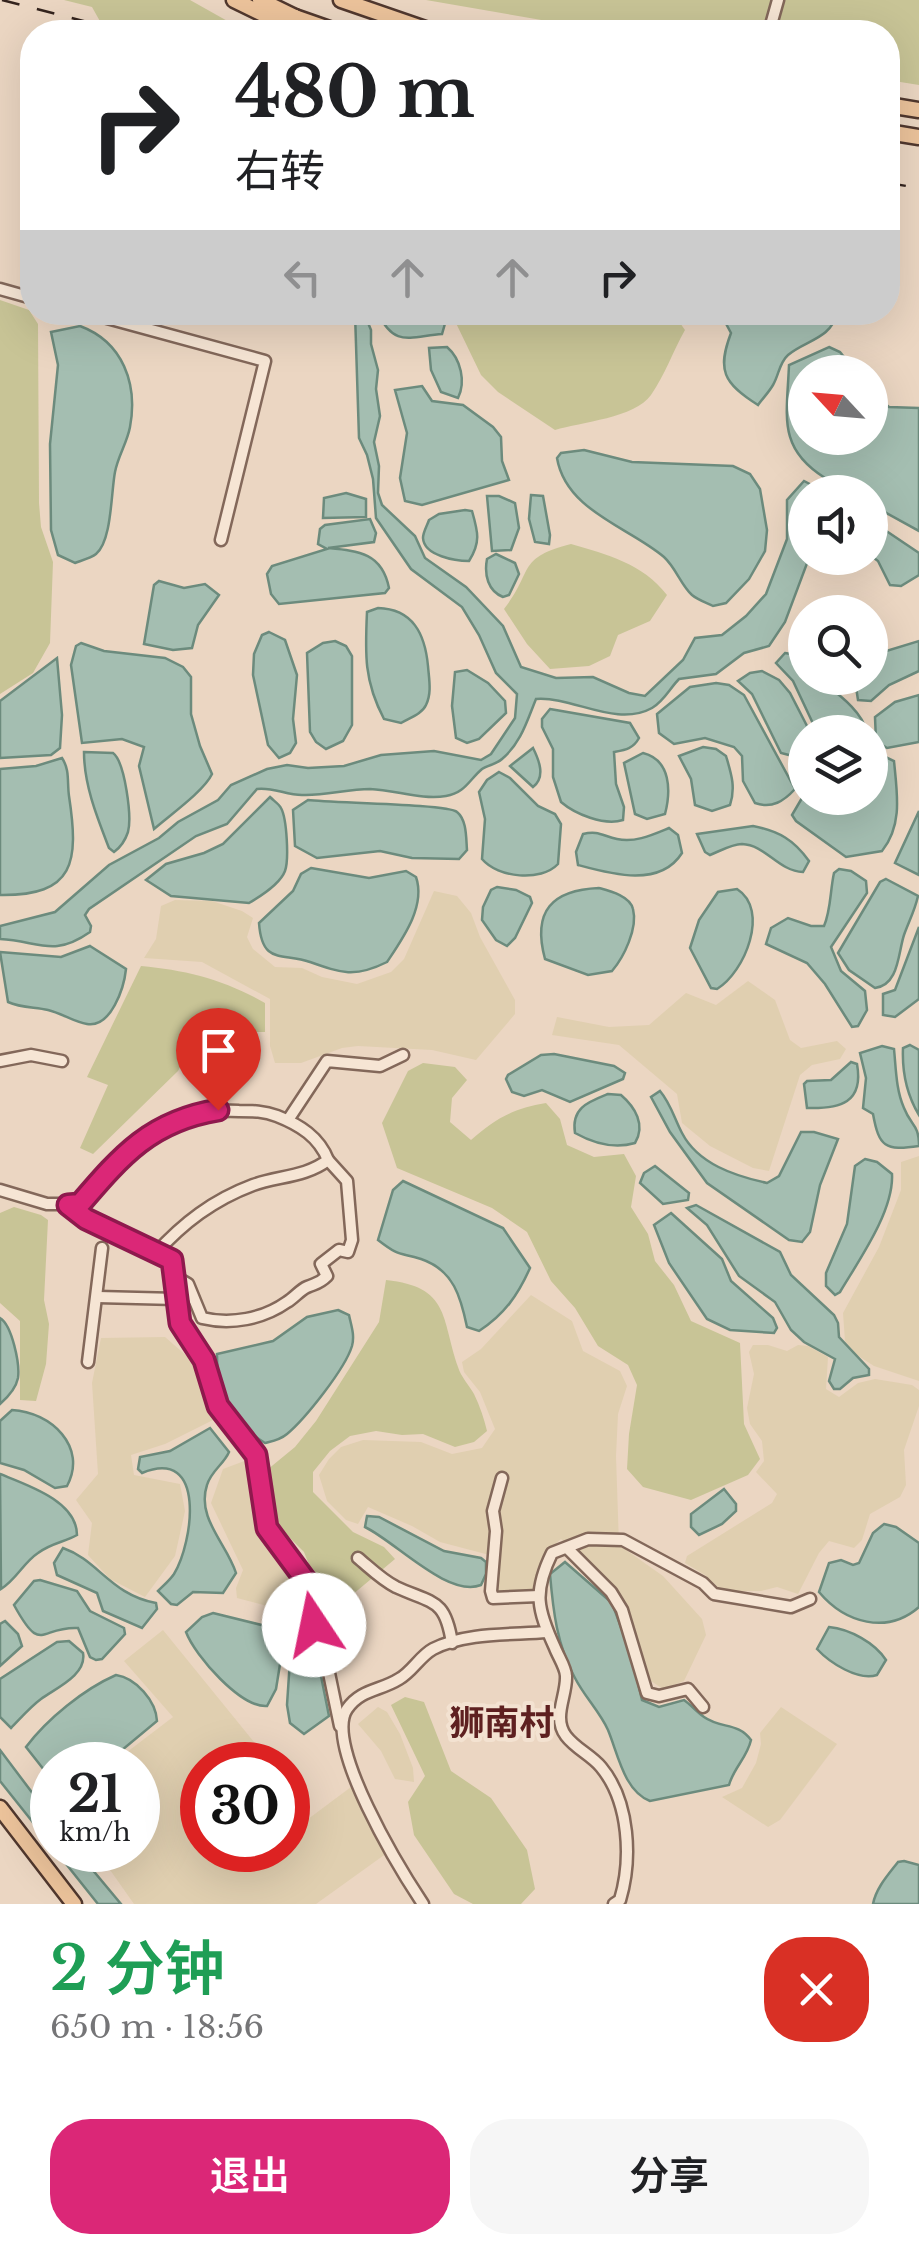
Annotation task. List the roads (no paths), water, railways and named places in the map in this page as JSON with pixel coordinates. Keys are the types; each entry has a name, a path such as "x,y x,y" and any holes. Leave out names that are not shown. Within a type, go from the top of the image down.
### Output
{"main road":[{"path":"234,0 276,20 295,17"},
{"path":"260,0 304,20"},
{"path":"341,0 399,20"},
{"path":"0,1808 71,1904"},
{"path":"0,1816 71,1904"}],"street":[{"path":"133,325 265,361 221,540"},
{"path":"288,1120 326,1061 380,1066 403,1054"},
{"path":"0,1060 32,1056 62,1062"},
{"path":"0,1190 29,1201 80,1204 133,1148 160,1128 186,1115 218,1110 266,1112 288,1120 322,1144 328,1160 347,1181 352,1240 348,1252 340,1250 321,1264 327,1276 318,1286 306,1288 257,1318 215,1321 202,1318 188,1284 176,1277"},
{"path":"155,1254 209,1205 257,1184 318,1168 328,1160"},
{"path":"68,1205 86,1219 172,1260 180,1323 204,1360 218,1406 256,1455 267,1528 312,1589 314,1625 350,1764 378,1830 423,1904"},
{"path":"88,1362 102,1248"},
{"path":"98,1297 176,1300"},
{"path":"502,1478 493,1512 493,1598 539,1596"},
{"path":"614,1904 620,1900 626,1879 626,1825 606,1773 565,1735 560,1721 566,1676 540,1616 539,1596 542,1574 552,1552 588,1540 623,1540 703,1583 714,1594 791,1607 810,1599"},
{"path":"567,1548 611,1592 622,1610 648,1693 659,1696 688,1689 703,1706"},
{"path":"358,1558 392,1585 436,1604 447,1615 452,1644"},
{"path":"340,1726 345,1711 362,1692 386,1687 407,1674 431,1650 547,1632"}],"railway":[{"path":"2,0 80,20"},
{"path":"900,185 919,188"}],"district":[{"name":"狮南村","path":"502,1722"}]}
